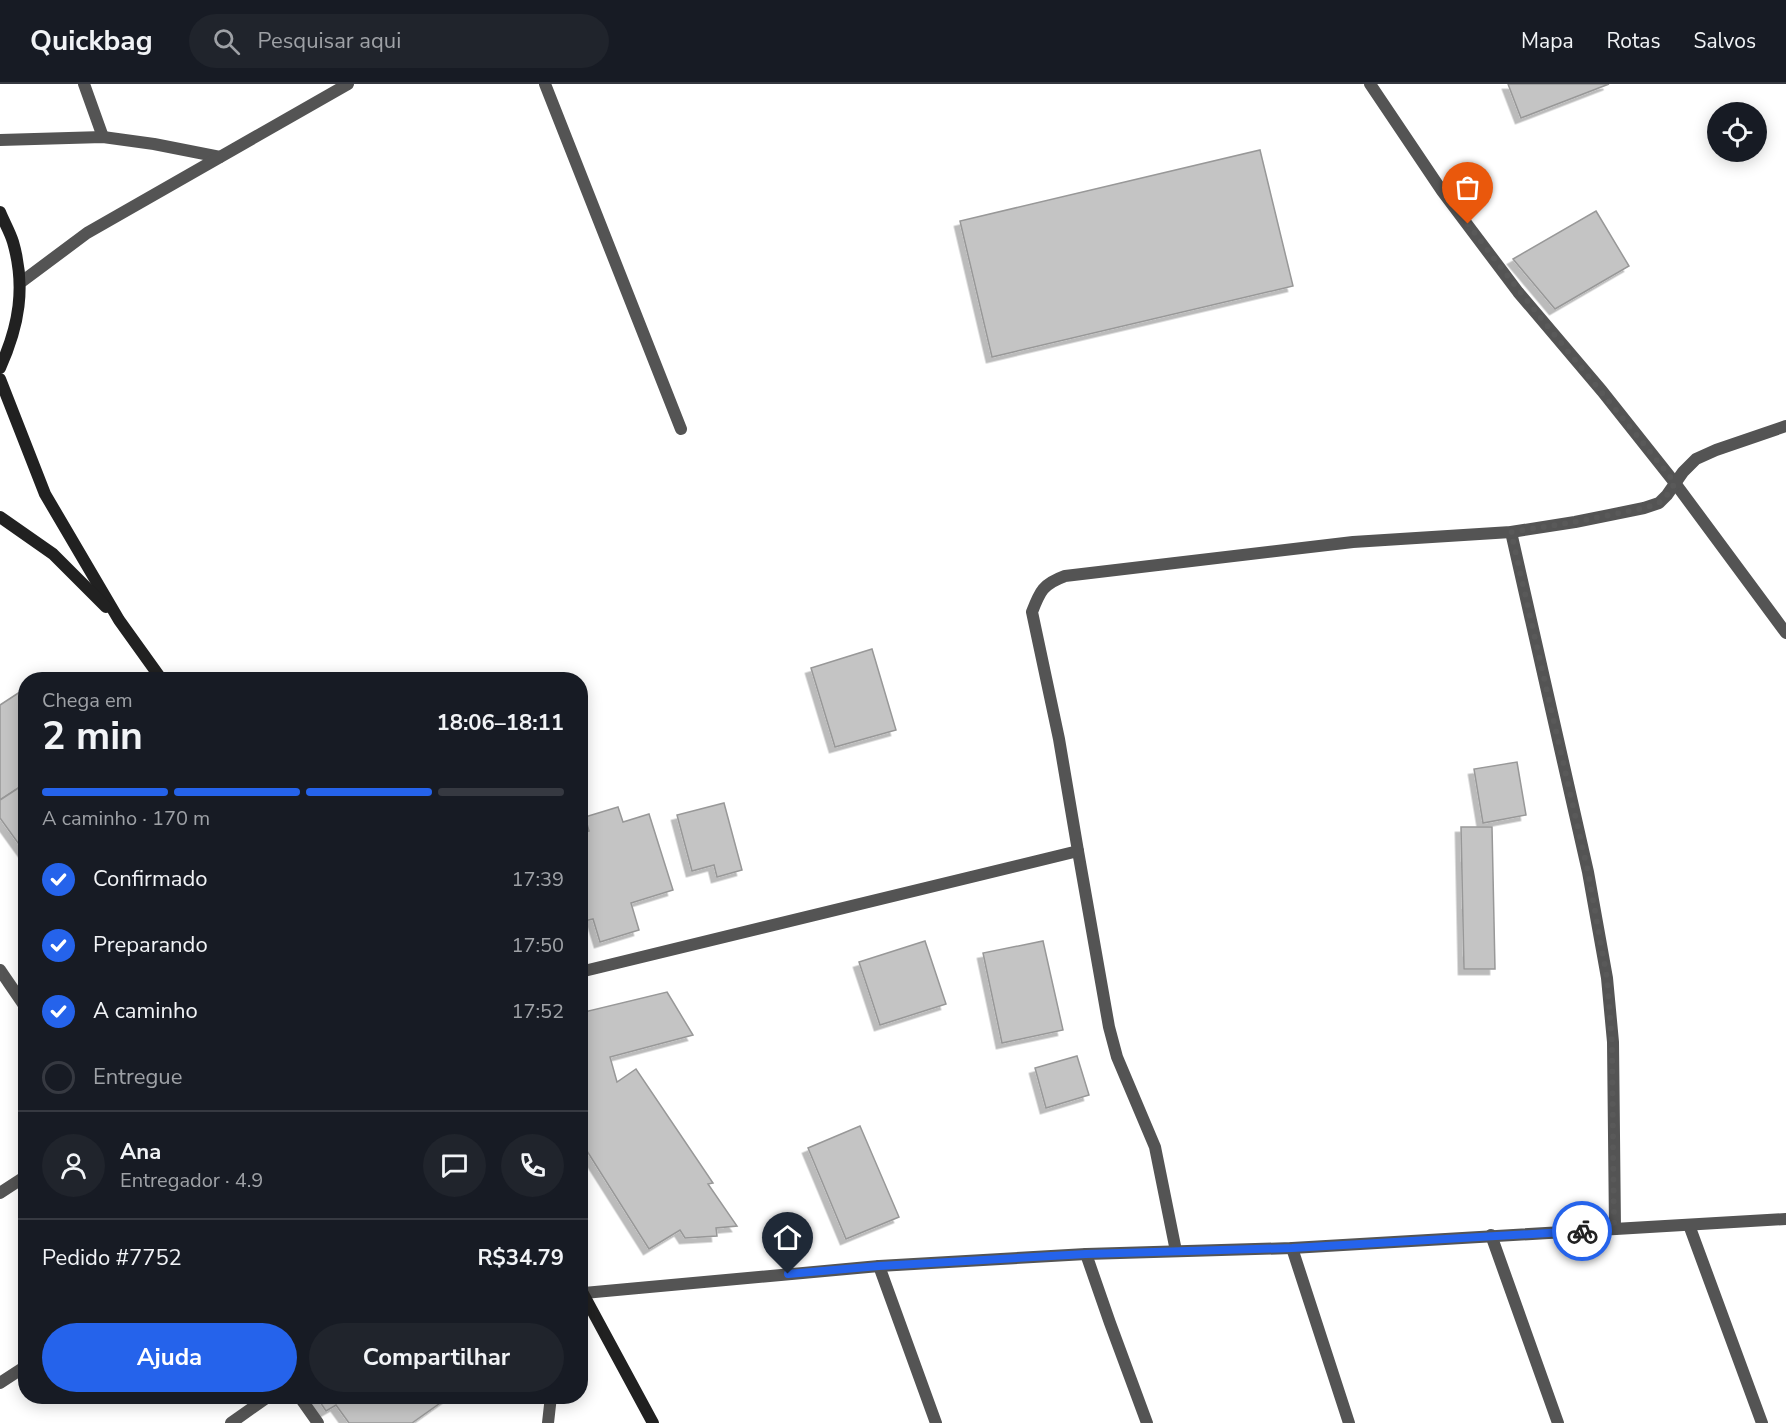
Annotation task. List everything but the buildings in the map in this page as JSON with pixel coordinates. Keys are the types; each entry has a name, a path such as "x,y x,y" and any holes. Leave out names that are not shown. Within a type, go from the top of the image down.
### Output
{"main road":[{"path":"0,212 13,241 20,283 18,314 10,344 0,368"},
{"path":"0,379 45,494 119,620 156,672"},
{"path":"0,517 53,554 119,620"},
{"path":"588,1304 653,1423"}],"street":[{"path":"84,84 102,137"},
{"path":"20,283 87,233 348,84"},
{"path":"545,84 681,429"},
{"path":"1370,84 1442,191 1518,292 1602,391 1675,483 1786,633"},
{"path":"0,140 102,137 220,157"},
{"path":"1176,1251 1155,1147 1117,1057 1109,1027 1059,739 1032,612 1048,582 1065,576 1353,542 1511,532 1644,508 1659,503 1696,459 1786,426"},
{"path":"1511,532 1588,872 1607,978 1612,1042 1614,1229"},
{"path":"588,970 1078,850"},
{"path":"0,970 18,996"},
{"path":"0,995 12,987"},
{"path":"0,1193 18,1181"},
{"path":"588,1292 879,1266 1086,1254 1292,1248 1786,1219"},
{"path":"1689,1225 1762,1423"},
{"path":"1491,1235 1558,1423"},
{"path":"1292,1248 1349,1423"},
{"path":"1086,1254 1147,1423"},
{"path":"879,1266 936,1423"},
{"path":"0,1383 18,1371"},
{"path":"231,1423 257,1404"},
{"path":"305,1404 318,1423"},
{"path":"548,1423 550,1404"}],"way so far":[{"path":"1468,224 1518,292 1602,391 1675,483 1659,503 1644,508 1511,532 1588,872 1607,978 1612,1042 1614,1229 1582,1231"}],"route":[{"path":"788,1274 879,1266 1086,1254 1292,1248 1582,1231"}]}
